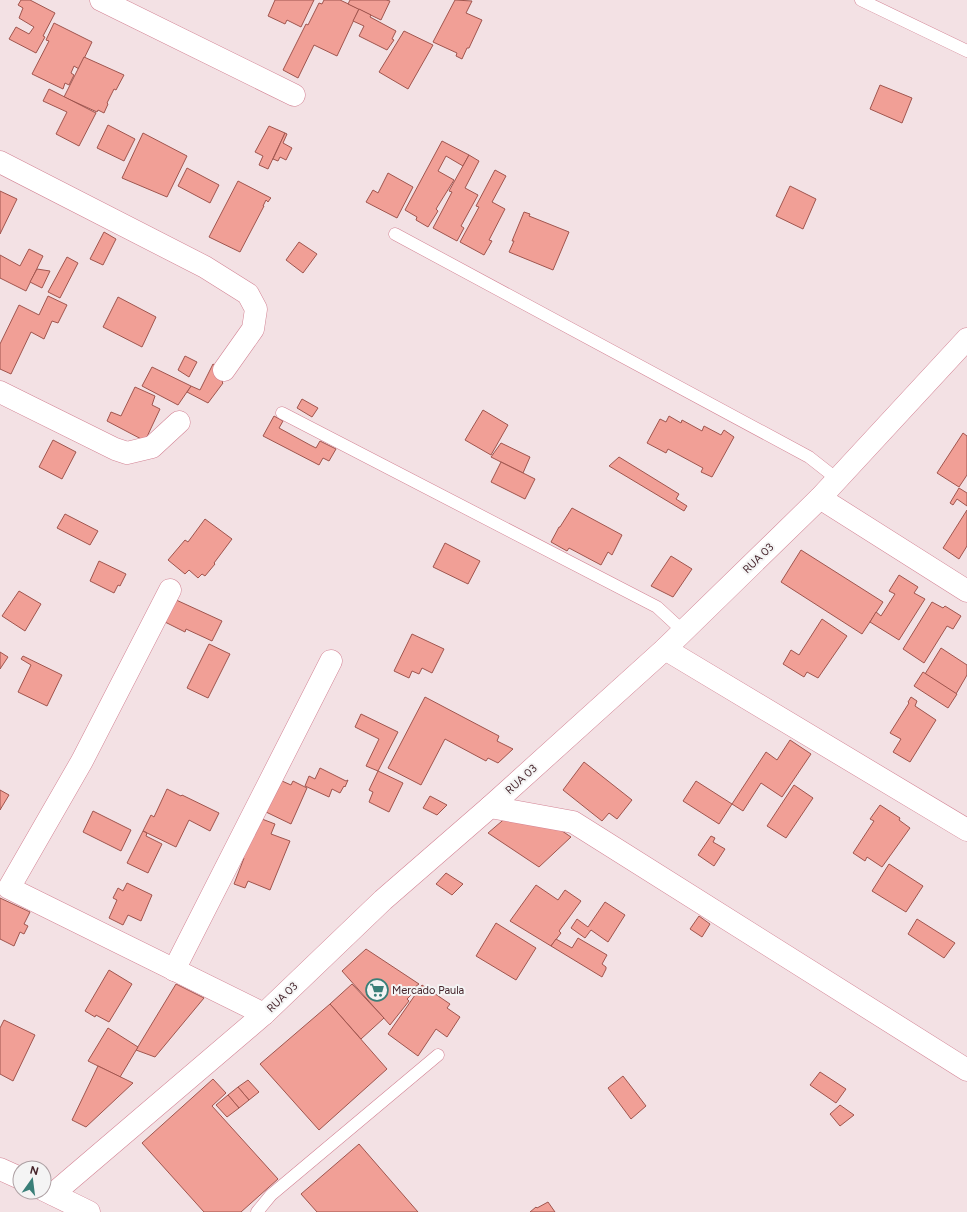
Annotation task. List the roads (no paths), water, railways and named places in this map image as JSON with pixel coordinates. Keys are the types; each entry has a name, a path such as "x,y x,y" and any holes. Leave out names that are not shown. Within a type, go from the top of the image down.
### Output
{"street":[{"path":"100,0 294,95"},
{"path":"0,162 205,267 248,294 256,309 253,330 224,370"},
{"name":"RUA 03","path":"52,1189 264,1014 383,900 490,807 665,649 820,498 965,347"},
{"path":"0,392 115,449 127,453 152,447 179,422"},
{"path":"820,498 967,591"},
{"path":"170,590 82,761 9,888 264,1014"},
{"path":"665,649 967,830"},
{"path":"174,970 331,662"},
{"path":"490,807 573,822 967,1070"},
{"path":"0,1169 12,1174"},
{"path":"52,1194 89,1212"}],"lane":[{"path":"861,0 967,51"},
{"path":"395,234 809,456 837,479"},
{"path":"282,413 657,607 683,631"},
{"path":"257,1212 271,1195 438,1055"}],"place":[{"name":"Mercado Paula","path":"377,990"}]}
